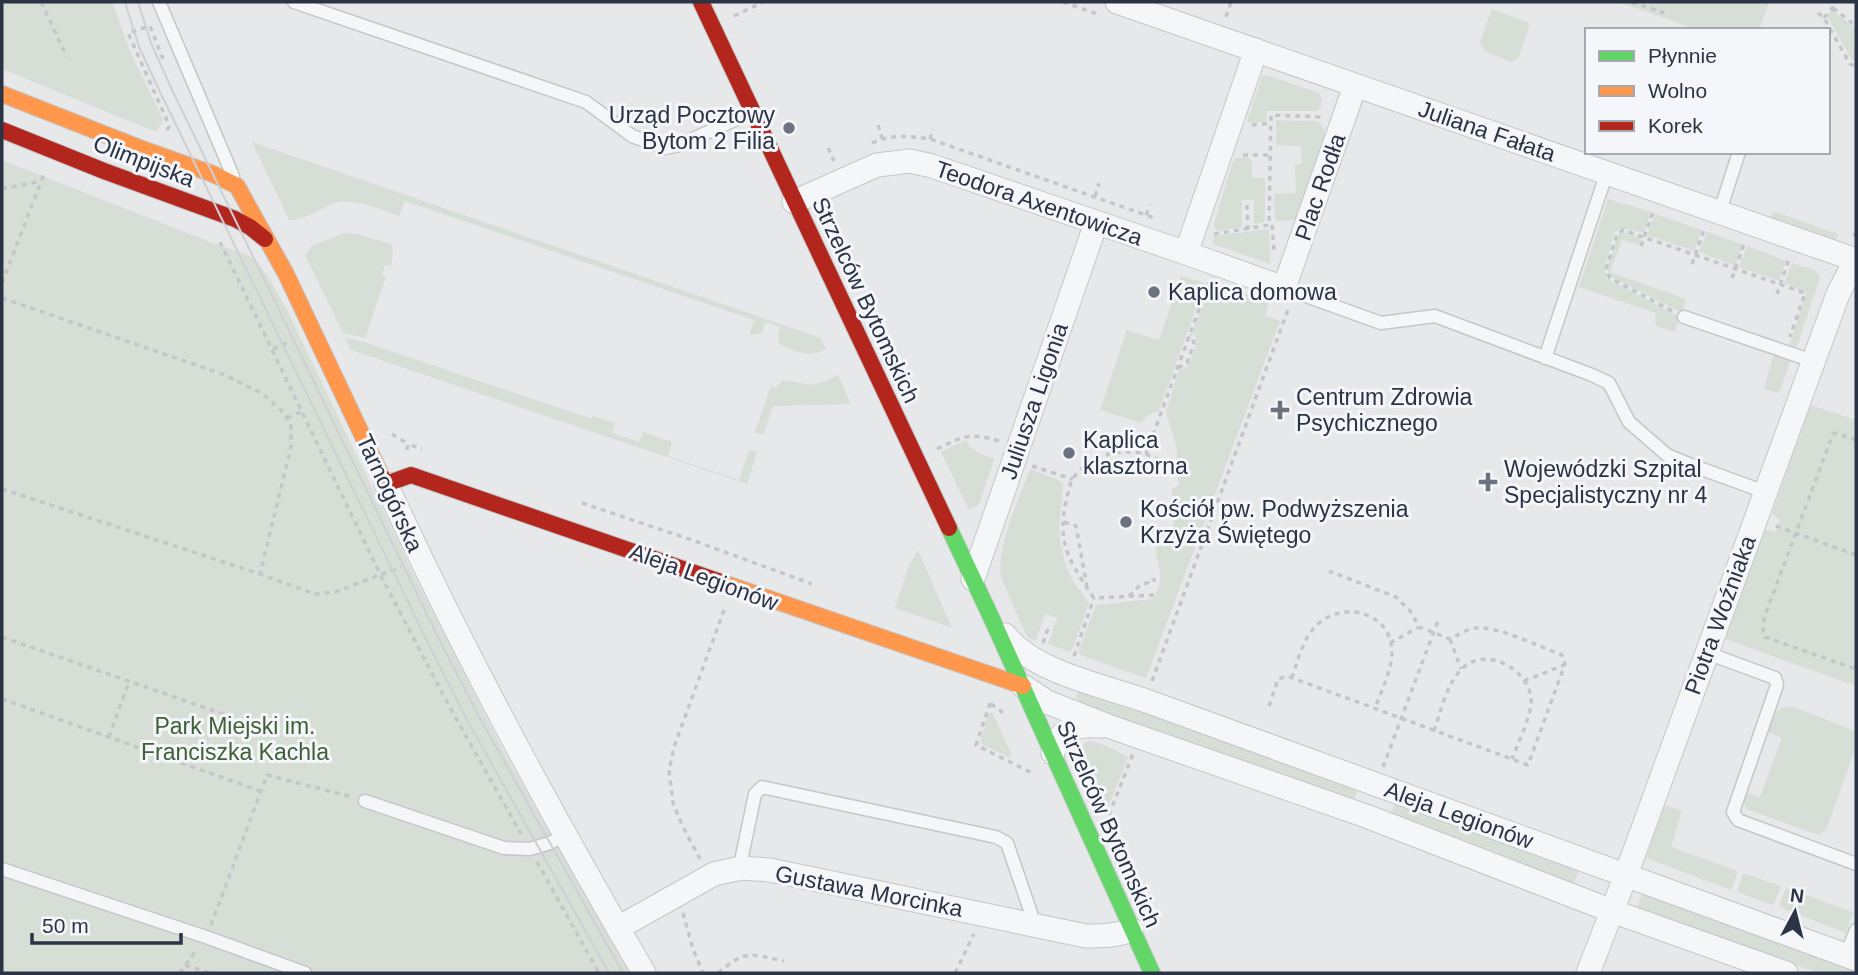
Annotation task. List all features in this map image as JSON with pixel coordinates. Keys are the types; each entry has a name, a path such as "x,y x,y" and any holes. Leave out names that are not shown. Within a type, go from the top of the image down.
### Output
{"street":[{"name":"Strzelców Bytomskich","path":"708,4 752,111 991,617 1152,973"},
{"name":"Juliana Fałata","path":"1109,8 1256,50 1607,172 1712,218 1856,259"},
{"path":"1186,253 1256,50"},
{"name":"Plac Rodła","path":"1289,290 1355,86"},
{"name":"Olimpijska","path":"2,94 213,174 237,186"},
{"name":"Olimpijska","path":"2,130 235,219 250,226 266,240"},
{"name":"Teodora Axentowicza","path":"794,202 877,164 910,161 932,166 1289,290"},
{"name":"Tarnogórska","path":"237,186 286,274 421,558 506,727 564,835 644,973"},
{"name":"Juliusza Ligonia","path":"973,579 1009,451 1096,223"},
{"name":"Piotra Woźniaka","path":"1588,973 1838,294 1856,259"},
{"name":"Aleja Legionów","path":"386,484 411,475 1023,686 1047,702 1108,726 1366,817 1612,911 1786,973"},
{"name":"Strzelców Bytomskich","path":"962,665 973,663 987,655 994,640 991,617"},
{"name":"Aleja Legionów","path":"991,617 1011,643 1027,654 1063,664 1141,699 1380,775 1626,875 1851,957"},
{"path":"1023,686 1063,664"},
{"path":"1053,754 1055,743 1072,728 1082,725 1108,726"},
{"path":"1366,817 1380,775"},
{"name":"Gustawa Morcinka","path":"618,928 714,874 741,869 770,870 1086,936 1106,936 1132,930"}],"lane":[{"name":"Tarnogórska","path":"159,2 237,186"},
{"path":"294,2 586,102 632,136 664,148 680,145 752,111"},
{"path":"1712,218 1738,154"},
{"path":"1545,358 1607,172"},
{"path":"1289,290 1381,323 1436,316 1609,383 1629,422 1667,455 1765,492"},
{"path":"1684,317 1813,361"},
{"path":"1707,653 1775,678 1777,685 1733,812 1738,820 1856,864"},
{"path":"741,869 755,794 762,787 996,837 1006,843 1031,913 1029,923"},
{"path":"365,801 505,848 530,849 564,835"},
{"path":"2,869 305,973"},
{"path":"1851,957 1856,930"}],"path":[{"path":"41,2 67,57"},
{"path":"1063,2 1109,8"},
{"path":"1226,17 1231,2"},
{"path":"1632,2 1664,13"},
{"path":"1825,18 1837,2"},
{"path":"1832,8 1856,26"},
{"path":"1818,13 1825,18 1850,64 1856,66"},
{"path":"161,139 169,127 128,33 150,26 163,59"},
{"path":"1206,235 1269,225 1271,115 1322,117"},
{"path":"1244,124 1271,123"},
{"path":"878,125 882,138"},
{"path":"930,139 933,129"},
{"path":"828,148 834,160"},
{"path":"1233,155 1270,155"},
{"path":"2,283 48,166"},
{"path":"2,189 41,181"},
{"path":"1095,196 1100,183"},
{"path":"1146,215 1150,205"},
{"path":"1247,205 1248,229"},
{"path":"1641,246 1654,208"},
{"path":"1692,264 1712,218"},
{"path":"1272,225 1274,258"},
{"path":"1684,317 1610,278 1605,269 1617,234 1623,230 1805,293 1786,352"},
{"path":"217,239 222,244 381,576 448,704 599,973"},
{"path":"1732,278 1746,239"},
{"path":"1777,294 1790,254"},
{"path":"1146,454 1210,278"},
{"path":"1151,685 1289,290"},
{"path":"2,298 225,375 263,394 284,413 291,426 291,447 260,574"},
{"path":"287,418 303,411"},
{"path":"1856,440 1837,433 1833,435 1764,618 1763,632 1765,637 1856,670"},
{"path":"932,451 964,436 983,436 1009,451 1073,479"},
{"path":"1094,598 1067,556 1062,531 1073,479 1087,463 1112,453 1126,451 1146,454 1166,464"},
{"path":"2,489 315,594 335,592 421,558"},
{"path":"1755,519 1856,555"},
{"path":"1064,522 1076,526 1088,589"},
{"path":"1269,706 1278,679 1287,676 1528,765 1565,664 1562,655 1501,632 1476,628 1450,639 1419,627 1411,612 1396,597 1329,571"},
{"path":"1129,596 1140,585 1154,581 1153,578"},
{"path":"1094,598 1154,595"},
{"path":"1063,664 1073,657 1094,598"},
{"path":"1292,678 1315,626 1328,616 1341,611 1355,611 1377,621 1387,634 1392,649 1391,661 1374,709"},
{"path":"705,866 673,803 669,771 674,747 722,615"},
{"path":"1380,775 1439,618"},
{"path":"1390,643 1419,627"},
{"path":"1048,628 1041,646 1049,649"},
{"path":"2,637 243,721"},
{"path":"1450,639 1461,668"},
{"path":"1434,731 1454,679 1461,668 1472,661 1498,660 1509,666 1524,681 1531,696 1531,707 1512,759"},
{"path":"1524,681 1565,664"},
{"path":"109,737 129,681"},
{"path":"2,699 261,792"},
{"path":"1011,723 1001,711 988,702 976,745 1034,773 1028,761"},
{"path":"1108,817 1133,754 1126,751"},
{"path":"180,973 206,937 267,775 365,801"},
{"path":"682,907 693,949 703,973"},
{"path":"955,973 978,926"},
{"path":"718,973 733,960 746,954 784,961"},
{"path":"185,965 209,973"}],"green space":[{"path":"2,2 112,2 130,51 163,120 156,132 2,69"},
{"path":"1618,2 1769,2 1760,28 1693,28"},
{"path":"1492,9 1530,23 1519,57 1511,62 1484,51 1480,42"},
{"path":"1832,10 1856,29 1856,63 1827,16"},
{"path":"1266,75 1319,93 1321,107 1317,111 1267,111 1266,121 1247,122 1262,76"},
{"path":"1276,120 1315,121 1322,125 1325,132 1295,220 1275,221 1274,194 1296,193 1295,165 1302,164 1301,146 1276,145"},
{"path":"252,142 821,338 826,349 810,354 782,346 778,337 780,327 765,322 762,333 751,335 754,320 405,201 399,216 366,204 340,202 306,217 289,220"},
{"path":"1247,157 1252,162 1252,178 1265,178 1265,222 1254,224 1254,200 1242,200 1242,227 1216,231 1214,224 1231,167 1235,158"},
{"name":"Park Miejski im. Franciszka Kachla","path":"2,160 248,255 258,263 287,310 416,579 503,750 629,973 2,973"},
{"path":"1608,199 1651,212 1644,233 1623,228 1614,233 1604,269 1608,279 1679,317 1675,332 1656,326 1655,313 1579,287"},
{"path":"1773,211 1838,234 1835,243 1770,219"},
{"path":"1655,214 1702,230 1694,251 1647,235"},
{"path":"1269,229 1270,264 1213,244 1214,236"},
{"path":"1624,232 1641,238 1639,245 1622,240 1610,272 1686,299 1682,313 1611,277 1607,269 1618,234"},
{"path":"1707,232 1743,245 1735,266 1699,252"},
{"path":"344,233 391,244 393,250 390,266 385,265 382,275 386,277 365,338 343,333 305,255 312,246"},
{"path":"1747,246 1786,261 1779,281 1739,267"},
{"path":"1792,263 1816,271 1820,277 1796,349 1789,347 1806,292 1784,283"},
{"path":"1181,276 1205,283 1159,411 1150,414 1141,423 1100,410 1127,330 1159,340"},
{"path":"1211,282 1269,302 1265,315 1280,321 1146,678 1080,655 1079,650 1096,605 1153,599 1157,593 1160,575 1155,549 1167,537 1174,523 1175,508 1171,490 1179,485 1176,470 1177,448 1166,412 1179,371 1188,366 1197,343 1193,331"},
{"path":"345,338 364,342 592,419 593,416 615,423 612,433 639,442 643,432 672,442 668,456 739,480 749,450 757,452 747,484 351,350"},
{"path":"1777,355 1791,359 1779,393 1764,389 1773,357"},
{"path":"838,375 851,404 773,406 763,435 755,432 771,386 776,388 783,380 812,385"},
{"path":"1811,405 1856,420 1856,686 1725,639 1765,530 1776,532 1780,520 1772,513"},
{"path":"966,440 974,450 994,459 979,505 969,510 941,452"},
{"path":"1030,469 1063,484 1060,533 1063,556 1073,581 1089,604 1071,652 1048,644 1057,618 1045,614 1036,640 1027,637 1002,580 1000,568 1004,540"},
{"path":"918,550 952,628 895,608 909,566"},
{"path":"1084,689 1358,788 1352,804 1083,706 1076,697 1079,691"},
{"path":"1791,706 1853,730 1856,734 1856,747 1826,830 1819,835 1746,809 1743,799 1746,792 1760,797 1782,738 1768,732 1771,722 1777,711"},
{"path":"992,712 1012,755 1008,757 980,743 988,714"},
{"path":"1087,741 1128,757 1108,808 1080,750"},
{"path":"1396,802 1580,867 1573,884 1389,818"},
{"path":"1665,805 1682,811 1671,847 1738,871 1731,890 1646,858"},
{"path":"1743,873 1781,886 1773,905 1737,892"},
{"path":"1786,888 1853,912 1846,933 1779,907"},
{"path":"1643,891 1856,967 1856,973 1819,973 1637,908"}],"tram line":[{"path":"125,2 139,47 162,96 428,643 466,718 609,973"},
{"path":"138,2 151,43 173,92 438,637 477,713 623,973"}],"traffic: fast":[{"path":"949,528 1152,973"}],"traffic: slow":[{"path":"2,94 213,174 237,186 286,274 382,477"},
{"path":"718,581 1023,686"}],"traffic: jam":[{"path":"701,2 949,528"},
{"path":"2,130 235,219 265,239"},
{"path":"382,477 386,484 411,475 718,581"}],"place":[{"name":"Urząd Pocztowy Bytom 2 Filia","path":"789,128"},
{"name":"Kaplica domowa","path":"1154,292"},
{"name":"Centrum Zdrowia Psychicznego","path":"1280,410"},
{"name":"Kaplica klasztorna","path":"1069,453"},
{"name":"Wojewódzki Szpital Specjalistyczny nr 4","path":"1488,482"},
{"name":"Kościół pw. Podwyższenia Krzyża Świętego","path":"1126,522"}]}
